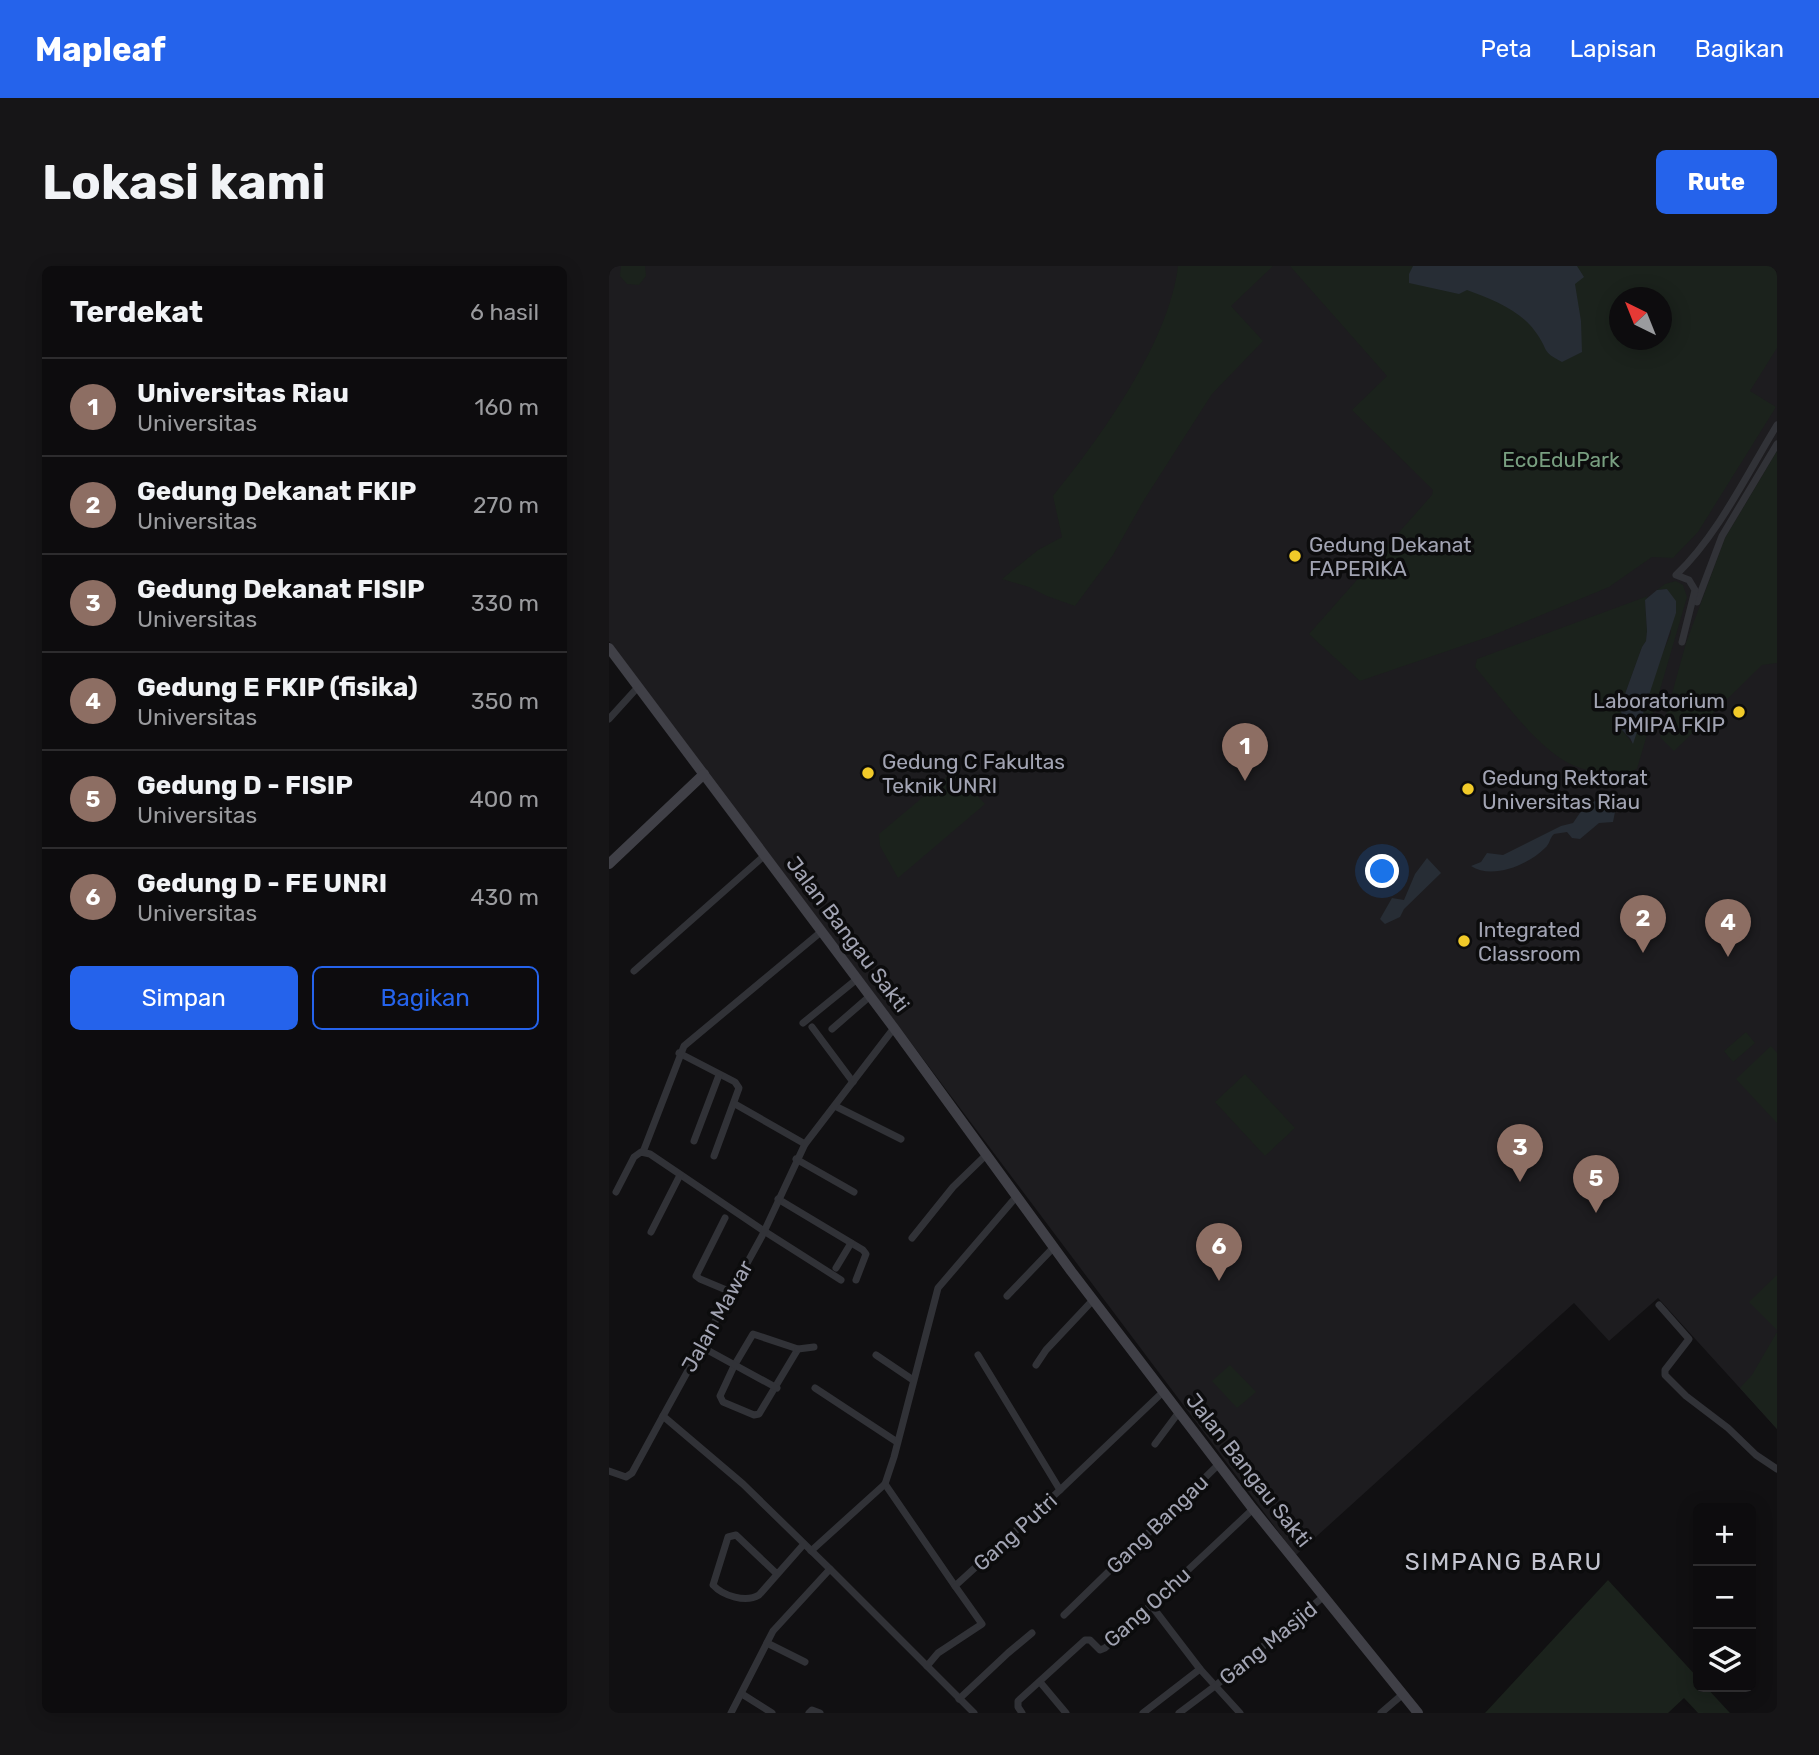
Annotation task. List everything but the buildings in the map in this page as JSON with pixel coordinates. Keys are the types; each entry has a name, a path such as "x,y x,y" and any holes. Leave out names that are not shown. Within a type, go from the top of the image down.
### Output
{"street":[{"path":"1777,425 1710,534 1676,575 1689,580 1695,590 1682,642 1718,544 1777,444"},
{"name":"Jalan Bangau Sakti","path":"609,648 822,931 1093,1300 1253,1509 1418,1713"},
{"path":"609,719 638,687"},
{"path":"609,864 704,774"},
{"path":"634,971 765,855"},
{"path":"616,1192 634,1157 643,1152 679,1054 705,1026 822,931"},
{"path":"803,1023 856,979"},
{"path":"832,1029 870,996"},
{"path":"812,1027 853,1082"},
{"name":"Jalan Mawar","path":"609,1471 629,1476 764,1231 796,1159 894,1028"},
{"path":"679,1054 739,1086 735,1104 713,1156"},
{"path":"694,1141 719,1075"},
{"path":"735,1104 805,1144"},
{"path":"835,1106 901,1139"},
{"path":"643,1152 650,1154 841,1280"},
{"path":"912,1238 953,1187 986,1154"},
{"path":"796,1159 854,1192"},
{"path":"651,1231 680,1175"},
{"path":"811,1551 885,1484 938,1288 1016,1197"},
{"path":"778,1199 866,1254 856,1280"},
{"path":"725,1218 697,1276 731,1292"},
{"path":"836,1268 851,1243"},
{"path":"1007,1296 1054,1247"},
{"path":"1036,1365 1046,1350 1093,1300"},
{"path":"1658,1306 1689,1339 1665,1370 1665,1375 1756,1455 1777,1469"},
{"path":"798,1349 777,1388 757,1415 723,1402 720,1394 753,1334 798,1349 814,1347"},
{"path":"700,1346 777,1388"},
{"path":"876,1354 913,1380"},
{"path":"978,1355 1060,1490"},
{"path":"815,1388 897,1442"},
{"name":"Gang Putri","path":"885,1484 955,1586 1164,1391"},
{"path":"1155,1444 1179,1412"},
{"path":"663,1416 743,1484 974,1713"},
{"name":"Gang Bangau","path":"1065,1615 1219,1464"},
{"name":"Gang Ochu","path":"1040,1682 1085,1640 1090,1640 1100,1650 1105,1648 1253,1509"},
{"path":"778,1574 736,1535 728,1537 713,1585 716,1589 740,1598 752,1599 759,1595 778,1574 804,1544"},
{"path":"731,1713 767,1643 783,1619 830,1569"},
{"path":"927,1666 938,1653 982,1624 955,1586"},
{"name":"Gang Masjid","path":"1179,1713 1323,1597"},
{"path":"1151,1605 1200,1669 1240,1713"},
{"path":"960,1699 983,1675 1032,1633"},
{"path":"767,1643 805,1662"},
{"path":"1143,1713 1200,1669"},
{"path":"1022,1713 1017,1704 1040,1682 1066,1713"},
{"path":"742,1694 772,1713"},
{"path":"1381,1713 1403,1694"},
{"path":"809,1713 812,1710 820,1713"}],"shaded area":[{"path":"609,266 1777,266 1777,1429 1658,1298 1609,1341 1574,1303 1296,1555 609,641"},
{"path":"1413,266 1577,266 1584,277 1575,284 1581,321 1582,352 1562,362 1548,353 1523,318 1506,307 1467,290 1459,294 1409,283"},
{"path":"1667,589 1676,601 1676,613 1633,744 1622,730 1621,705 1646,641 1645,600 1657,590"},
{"path":"1595,801 1608,802 1616,807 1613,822 1599,823 1580,839 1572,838 1567,832 1554,834 1538,854 1509,869 1489,871 1471,866 1481,862 1487,853 1503,855 1561,826 1573,823 1584,807"},
{"path":"1427,858 1441,873 1404,909 1400,917 1385,924 1380,919 1392,898 1404,900 1415,874"}],"green space":[{"path":"621,266 645,266 646,276 639,285 627,284 620,276"},
{"path":"1178,266 1273,266 1231,306 1263,341 1212,394 1144,500 1113,555 1075,606 1002,579 1038,550 1062,537 1053,496 1092,446 1147,357 1172,295"},
{"name":"EcoEduPark","path":"1290,266 1777,266 1777,348 1750,391 1776,407 1698,532 1673,558 1652,557 1609,587 1491,636 1360,681 1309,634 1432,495 1433,490 1352,410 1387,376"},
{"path":"1777,451 1777,663 1762,665 1674,751 1660,737 1686,643 1725,538"},
{"path":"1676,581 1683,585 1687,597 1637,769 1619,773 1597,772 1577,767 1560,758 1526,727 1475,667 1477,659 1648,596 1645,601 1646,641 1621,705 1622,730 1632,743 1671,633 1667,589 1657,590"},
{"path":"954,771 985,804 898,878 880,846 879,834"},
{"path":"1746,1032 1755,1043 1733,1062 1724,1051"},
{"path":"1771,1046 1777,1053 1777,1123 1736,1079"},
{"path":"1245,1074 1295,1128 1265,1156 1215,1102"},
{"path":"1777,1275 1777,1330 1749,1302"},
{"path":"1777,1332 1777,1429 1740,1388 1752,1375"},
{"path":"1230,1365 1256,1392 1237,1408 1212,1381"},
{"path":"1608,1580 1693,1673 1693,1692 1711,1692 1730,1713 1698,1713 1684,1698 1668,1713 1485,1713"}],"place":[{"name":"Gedung Dekanat FAPERIKA","path":"1295,556"},
{"name":"Laboratorium PMIPA FKIP","path":"1739,712"},
{"name":"Gedung C Fakultas Teknik UNRI","path":"868,773"},
{"name":"Universitas Riau","path":"1245,781"},
{"name":"Gedung Rektorat Universitas Riau","path":"1468,789"},
{"name":"Integrated Classroom","path":"1464,941"},
{"name":"Gedung Dekanat FKIP","path":"1643,953"},
{"name":"Gedung E FKIP (fisika)","path":"1728,957"},
{"name":"Gedung Dekanat FISIP","path":"1520,1182"},
{"name":"Gedung D - FISIP","path":"1596,1213"},
{"name":"Gedung D - FE UNRI","path":"1219,1281"}],"district":[{"name":"SIMPANG BARU","path":"1504,1562"}]}
